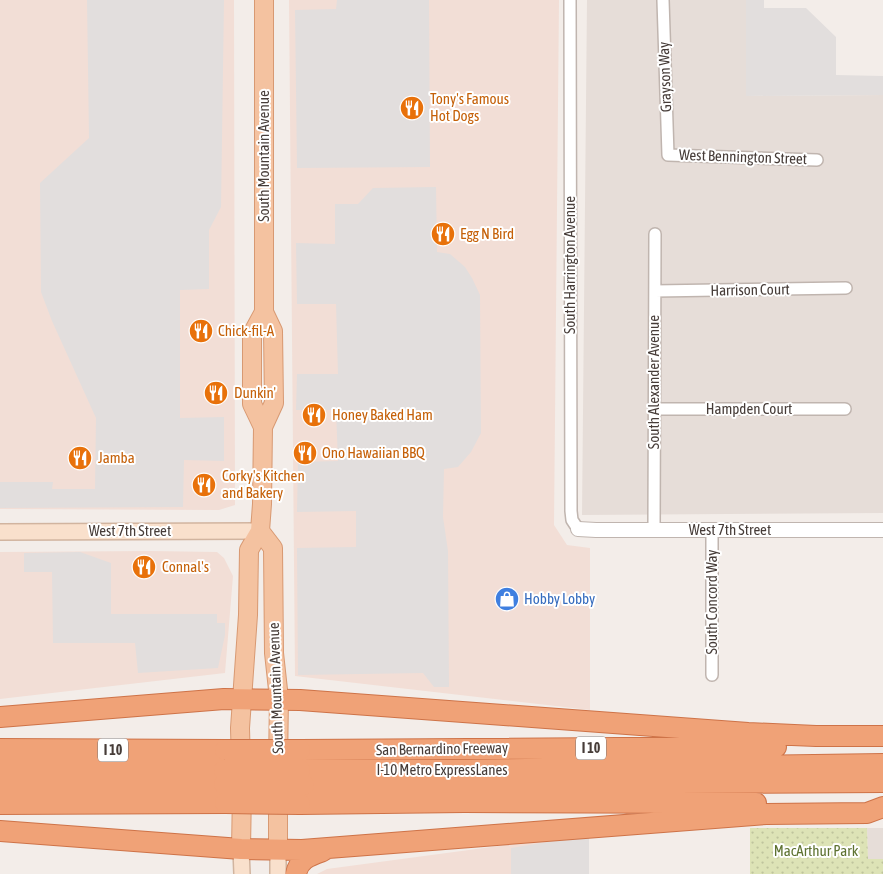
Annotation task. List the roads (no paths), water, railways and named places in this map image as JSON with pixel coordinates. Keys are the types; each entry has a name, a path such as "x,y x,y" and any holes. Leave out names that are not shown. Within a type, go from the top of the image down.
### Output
{"highway":[{"path":"0,717 242,698 279,699 748,733 883,736"},
{"path":"659,747 784,765"},
{"name":"San Bernardino Freeway","path":"0,804 224,777 301,777 659,747 883,747"},
{"name":"San Bernardino Freeway","path":"0,749 224,777 301,777 464,802 883,803"},
{"name":"I-10 Metro ExpressLanes","path":"301,777 452,770 883,764"},
{"path":"0,767 224,777"},
{"path":"0,784 224,777"},
{"name":"I-10 Metro ExpressLanes","path":"301,777 738,783 883,782"},
{"path":"464,802 738,783"},
{"path":"0,831 278,850 329,848 766,814 867,813 883,807"},
{"path":"296,874 298,865 308,856 329,848"}],"main road":[{"name":"South Mountain Avenue","path":"242,849 242,698 248,623 249,550 260,531 262,504 263,427 252,404 252,334 264,312 264,0"},
{"name":"South Mountain Avenue","path":"260,531 273,548 274,653 279,699 278,850"},
{"name":"West 7th Street","path":"0,532 260,531"},
{"path":"242,849 242,874"},
{"path":"278,850 278,874"}],"street":[{"name":"South Harrington Avenue","path":"570,0 571,511 572,520 578,529"},
{"name":"Grayson Way","path":"662,0 668,155"},
{"name":"West Bennington Street","path":"668,155 817,160"},
{"name":"South Alexander Avenue","path":"654,530 655,234"},
{"name":"Harrison Court","path":"655,291 846,288"},
{"name":"Hampden Court","path":"654,409 845,409"},
{"name":"West 7th Street","path":"578,529 883,530"},
{"name":"South Concord Way","path":"712,530 712,674"}],"place":[{"name":"Tony's Famous Hot Dogs","path":"412,108"},
{"name":"Egg N Bird","path":"443,234"},
{"name":"Chick-fil-A","path":"201,331"},
{"name":"Dunkin'","path":"216,393"},
{"name":"Honey Baked Ham","path":"314,415"},
{"name":"Ono Hawaiian BBQ","path":"305,453"},
{"name":"Jamba","path":"80,458"},
{"name":"Corky's Kitchen and Bakery","path":"204,485"},
{"name":"Connal's","path":"144,567"},
{"name":"Hobby Lobby","path":"507,599"}],"park label":[{"name":"MacArthur Park","path":"816,851"}]}
